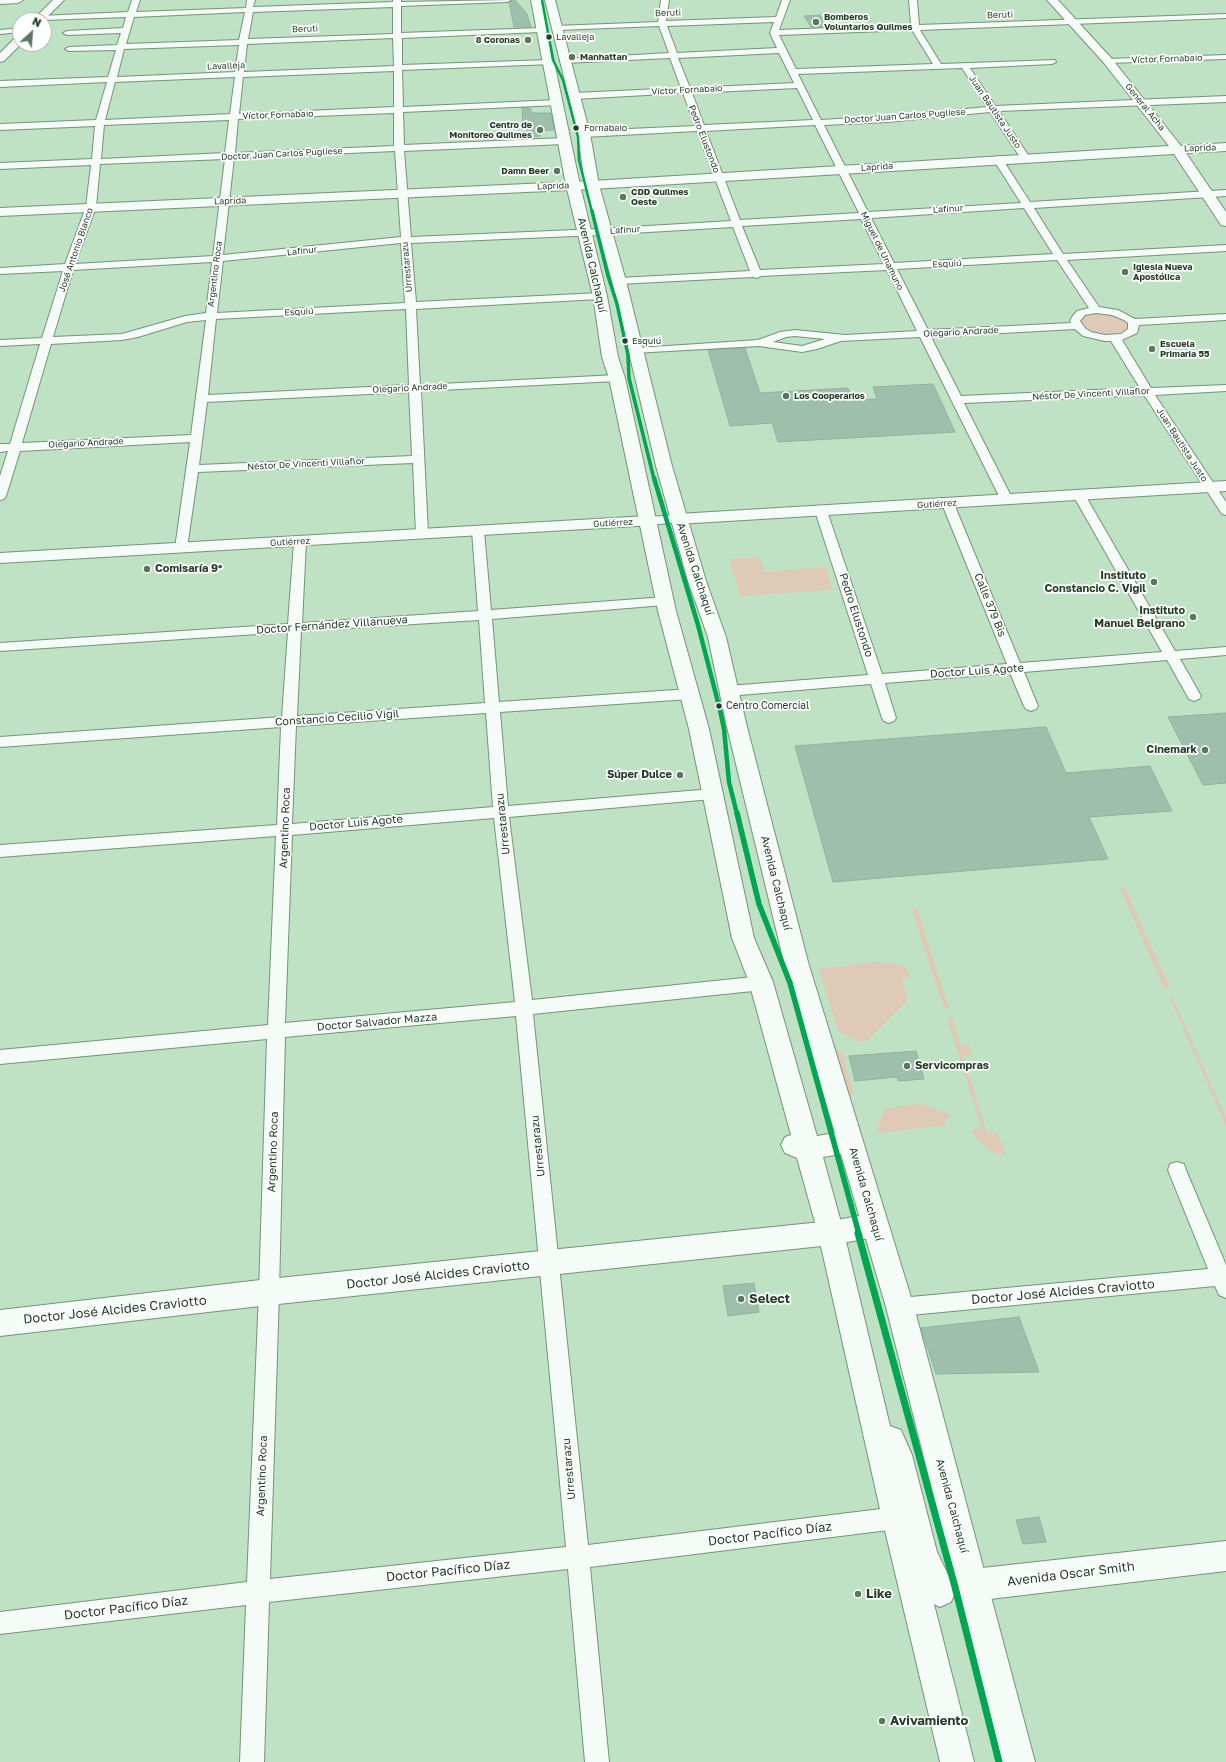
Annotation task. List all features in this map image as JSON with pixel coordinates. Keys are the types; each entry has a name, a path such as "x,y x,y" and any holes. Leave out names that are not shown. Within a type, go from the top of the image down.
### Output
{"main road":[{"path":"0,1 18,0"},
{"path":"46,12 59,0"},
{"name":"Avenida Calchaquí","path":"536,0 573,185 585,232 594,297 617,378 665,601 682,694 712,794 743,938 761,982 830,1233 897,1518 928,1594 957,1762"},
{"name":"Avenida Calchaquí","path":"550,0 584,134 592,185 619,281 637,351 641,376 678,519 700,591 717,637 728,691 796,962 900,1307 1018,1762"},
{"name":"General Acha","path":"1052,0 1108,61 1142,102 1178,149 1226,222"},
{"path":"0,59 12,47"},
{"name":"Laprida","path":"0,212 402,192 592,185 998,159 1226,147"},
{"name":"Gutiérrez","path":"678,519 948,504 1218,486"},
{"name":"Gutiérrez","path":"0,558 648,521"},
{"path":"743,938 745,985 790,1138 796,1146 807,1148 850,1142"},
{"name":"Doctor José Alcides Craviotto","path":"0,1323 269,1292 830,1233 875,1225"},
{"path":"860,1358 897,1455 923,1555 928,1594"},
{"name":"Avenida Oscar Smith","path":"973,1586 1226,1556"}],"street":[{"name":"José Antonio Blanco","path":"0,496 69,267 91,207 100,122 121,46 136,0"},
{"name":"Argentino Roca","path":"181,548 202,399 210,316 243,42 251,0"},
{"path":"52,19 250,11 397,3 507,0"},
{"name":"Pedro Elustondo","path":"665,0 662,24 718,177 758,275"},
{"path":"774,33 786,0"},
{"path":"913,0 915,28 938,66"},
{"name":"Urrestarazu","path":"397,3 399,148 415,388 422,534"},
{"name":"Beruti","path":"774,33 1226,16"},
{"name":"Beruti","path":"558,28 778,19"},
{"path":"67,33 126,30"},
{"name":"Beruti","path":"69,49 541,30"},
{"path":"0,32 12,31"},
{"name":"Miguel de Unamuno","path":"774,33 1007,500"},
{"path":"566,61 782,50"},
{"name":"Víctor Fornabaio","path":"1108,61 1226,57"},
{"name":"Lavalleja","path":"0,84 111,81 548,62"},
{"path":"793,72 1052,62"},
{"name":"Juan Bautista Justo","path":"964,66 1025,158"},
{"name":"Víctor Fornabaio","path":"574,96 800,85"},
{"name":"Doctor Juan Carlos Pugliese","path":"584,134 819,121 887,119 993,109 1226,99"},
{"name":"Víctor Fornabaio","path":"0,127 556,103"},
{"name":"Doctor Juan Carlos Pugliese","path":"0,166 564,141"},
{"path":"998,159 1060,257 1096,310"},
{"name":"Lafinur","path":"0,271 217,259 404,240 606,231 1206,193 1226,193"},
{"name":"Esquiú","path":"619,281 758,275 1226,248"},
{"name":"Esquiú","path":"0,343 122,337 134,335 185,318 210,316 594,297"},
{"path":"1133,322 1133,331 1129,335 1115,338 1092,335 1076,326 1075,321 1076,317 1081,313 1096,310 1105,310 1122,314 1133,322 1226,317"},
{"name":"Olegario Andrade","path":"637,351 760,343 802,348 813,347 831,340 845,338 1076,326"},
{"name":"Olegario Andrade","path":"760,343 784,334 796,333 845,338"},
{"name":"Juan Bautista Justo","path":"1115,338 1147,391 1218,486 1226,511"},
{"name":"Olegario Andrade","path":"202,399 617,378"},
{"name":"Néstor De Vincenti Villaflor","path":"956,400 1226,388"},
{"name":"Olegario Andrade","path":"0,448 196,438"},
{"name":"Néstor De Vincenti Villaflor","path":"192,469 419,459"},
{"path":"1079,495 1194,696"},
{"name":"Calle 379 Bis","path":"948,504 1031,706"},
{"name":"Pedro Elustondo","path":"821,511 889,718"},
{"name":"Gutiérrez","path":"648,521 678,519"},
{"name":"Urrestarazu","path":"478,531 501,811 524,1008 550,1263 597,1762"},
{"name":"Argentino Roca","path":"252,1762 269,1292 276,1032 289,721 300,542"},
{"name":"Doctor Fernández Villanueva","path":"0,647 485,615 665,601"},
{"name":"Doctor Luis Agote","path":"728,691 1226,651"},
{"name":"Constancio Cecilio Vigil","path":"0,742 682,694"},
{"name":"Doctor Luis Agote","path":"0,851 285,830 712,794"},
{"name":"Doctor Salvador Mazza","path":"0,1057 276,1032 745,985"},
{"path":"1177,1170 1224,1281"},
{"name":"Doctor José Alcides Craviotto","path":"900,1307 1224,1281"},
{"name":"Doctor Pacífico Díaz","path":"0,1623 258,1592 577,1557 897,1518"},
{"name":"Avenida Oscar Smith","path":"928,1594 955,1587 973,1586"}],"shaded area":[{"path":"1095,312 1111,313 1129,321 1131,329 1123,335 1108,336 1093,333 1087,330 1080,323 1084,316"},
{"path":"760,557 764,572 826,567 833,590 740,596 729,559"},
{"path":"1120,888 1125,888 1170,988 1164,988"},
{"path":"917,909 949,1008 944,1008 912,910"},
{"path":"876,962 898,964 906,968 910,977 902,978 908,1000 867,1041 855,1041 838,1031 819,969"},
{"path":"1168,998 1173,998 1226,1117 1226,1126 1171,1001 1169,1001"},
{"path":"952,1017 961,1045 969,1045 973,1055 963,1056 987,1133 998,1133 1006,1155 996,1154 987,1149 975,1137 972,1131 981,1127 947,1018"},
{"path":"829,1046 842,1052 854,1094 844,1098"},
{"path":"921,1104 951,1115 942,1126 876,1133 885,1108"}],"building":[{"path":"515,0 527,14 531,27 514,27 509,2"},
{"name":"Bomberos Voluntarios Quilmes","path":"820,15 827,27 811,27 804,16"},
{"path":"522,108 530,108 532,113 551,113 554,130 538,131 541,136 527,137 526,128 523,128"},
{"name":"Los Cooperarios","path":"745,348 760,393 848,388 853,400 877,399 873,387 933,384 955,432 778,442 772,423 730,426 708,350"},
{"name":"Cinemark","path":"1226,713 1226,783 1203,785 1168,717"},
{"path":"1046,727 1066,773 1150,766 1172,811 1089,817 1108,859 833,882 795,746"},
{"path":"916,1051 924,1079 898,1081 897,1077 855,1081 849,1056"},
{"name":"Select","path":"754,1283 759,1312 728,1316 723,1286"},
{"path":"1019,1317 1039,1372 936,1374 921,1328"},
{"path":"1039,1517 1046,1542 1023,1544 1016,1520"}],"transit line":[{"path":"542,0 553,60 563,80 578,137 579,160 608,276 617,304 628,355 629,378 655,481 698,625 720,710 724,729 729,782 759,904 790,983 955,1587 999,1762"}],"place":[{"name":"Bomberos Voluntarios Quilmes","path":"816,22"},
{"name":"Lavalleja","path":"549,37"},
{"name":"8 Coronas","path":"528,40"},
{"name":"Manhattan","path":"572,57"},
{"name":"Fornabaio","path":"576,128"},
{"name":"Centro de Monitoreo Quilmes","path":"540,130"},
{"name":"Damn Beer","path":"557,171"},
{"name":"CDD Quilmes Oeste","path":"623,197"},
{"name":"Iglesia Nueva Apostólica","path":"1125,272"},
{"name":"Esquiú","path":"625,341"},
{"name":"Escuela Primaria 55","path":"1152,349"},
{"name":"Los Cooperarios","path":"786,396"},
{"name":"Comisaría 9°","path":"147,569"},
{"name":"Instituto Constancio C. Vigil","path":"1154,582"},
{"name":"Instituto Manuel Belgrano","path":"1193,617"},
{"name":"Centro Comercial","path":"719,706"},
{"name":"Cinemark","path":"1205,750"},
{"name":"Súper Dulce","path":"680,775"},
{"name":"Servicompras","path":"907,1066"},
{"name":"Select","path":"741,1299"},
{"name":"Like","path":"858,1594"},
{"name":"Avivamiento","path":"882,1721"}]}
